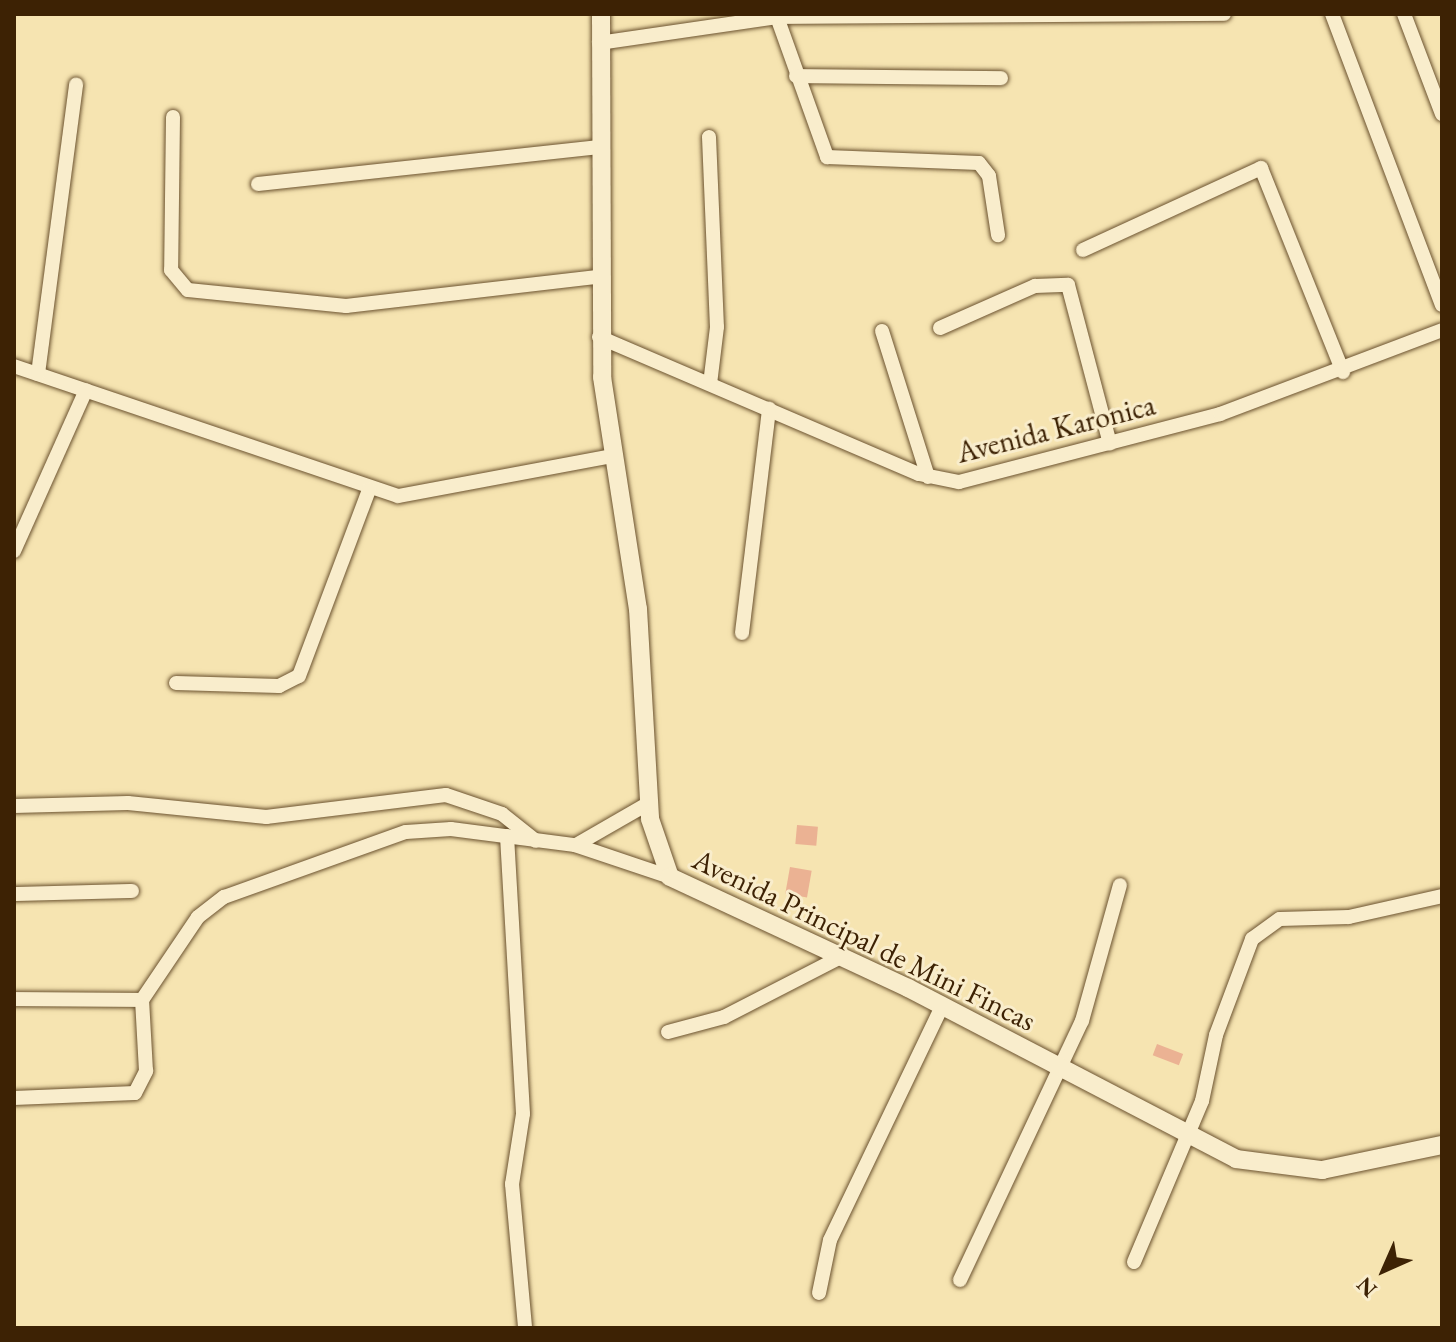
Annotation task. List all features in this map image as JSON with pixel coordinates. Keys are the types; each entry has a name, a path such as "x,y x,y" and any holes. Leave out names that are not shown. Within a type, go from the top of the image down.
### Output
{"street":[{"name":"Avenida Principal de Mini Fincas","path":"601,14 597,147 599,337 611,456 638,609 649,803 656,847 670,877 942,1006 1187,1139 1258,1166 1301,1170 1442,1145"},
{"path":"599,43 777,17 1224,14"},
{"path":"1332,14 1442,305"},
{"path":"1404,14 1442,114"},
{"path":"777,17 827,157 979,163 989,176 998,235"},
{"path":"796,76 1001,78"},
{"path":"38,374 76,84"},
{"path":"173,117 171,270 188,290 346,306 597,277"},
{"path":"709,137 717,327 710,384"},
{"path":"258,184 597,147"},
{"path":"1083,250 1261,168 1343,372"},
{"path":"940,328 1035,286 1068,285 1110,444"},
{"name":"Avenida Karonica","path":"599,337 928,477 973,480 1110,444 1343,372 1442,330"},
{"path":"882,331 928,477"},
{"path":"14,366 369,490 428,495 611,456"},
{"path":"14,551 86,390"},
{"path":"742,633 769,409"},
{"path":"176,683 279,686 299,676 369,490"},
{"path":"14,806 128,803 266,817 436,794 502,814 536,841"},
{"path":"575,845 623,824 649,803"},
{"path":"14,1098 135,1093 146,1071 142,1000 184,934 224,897 406,832 507,836 575,845 670,877"},
{"path":"507,836 523,1114 512,1184 525,1328"},
{"path":"960,1280 1082,1021 1120,885"},
{"path":"14,894 132,891"},
{"path":"1134,1262 1187,1139 1252,939 1280,919 1349,917 1442,896"},
{"path":"668,1032 724,1017 839,958"},
{"path":"14,999 142,1000"},
{"path":"819,1293 830,1240 942,1006"}],"building":[{"path":"797,825 818,827 816,846 795,844"},
{"path":"790,867 812,871 807,897 785,894"},
{"path":"1157,1044 1183,1054 1179,1065 1153,1055"}]}
